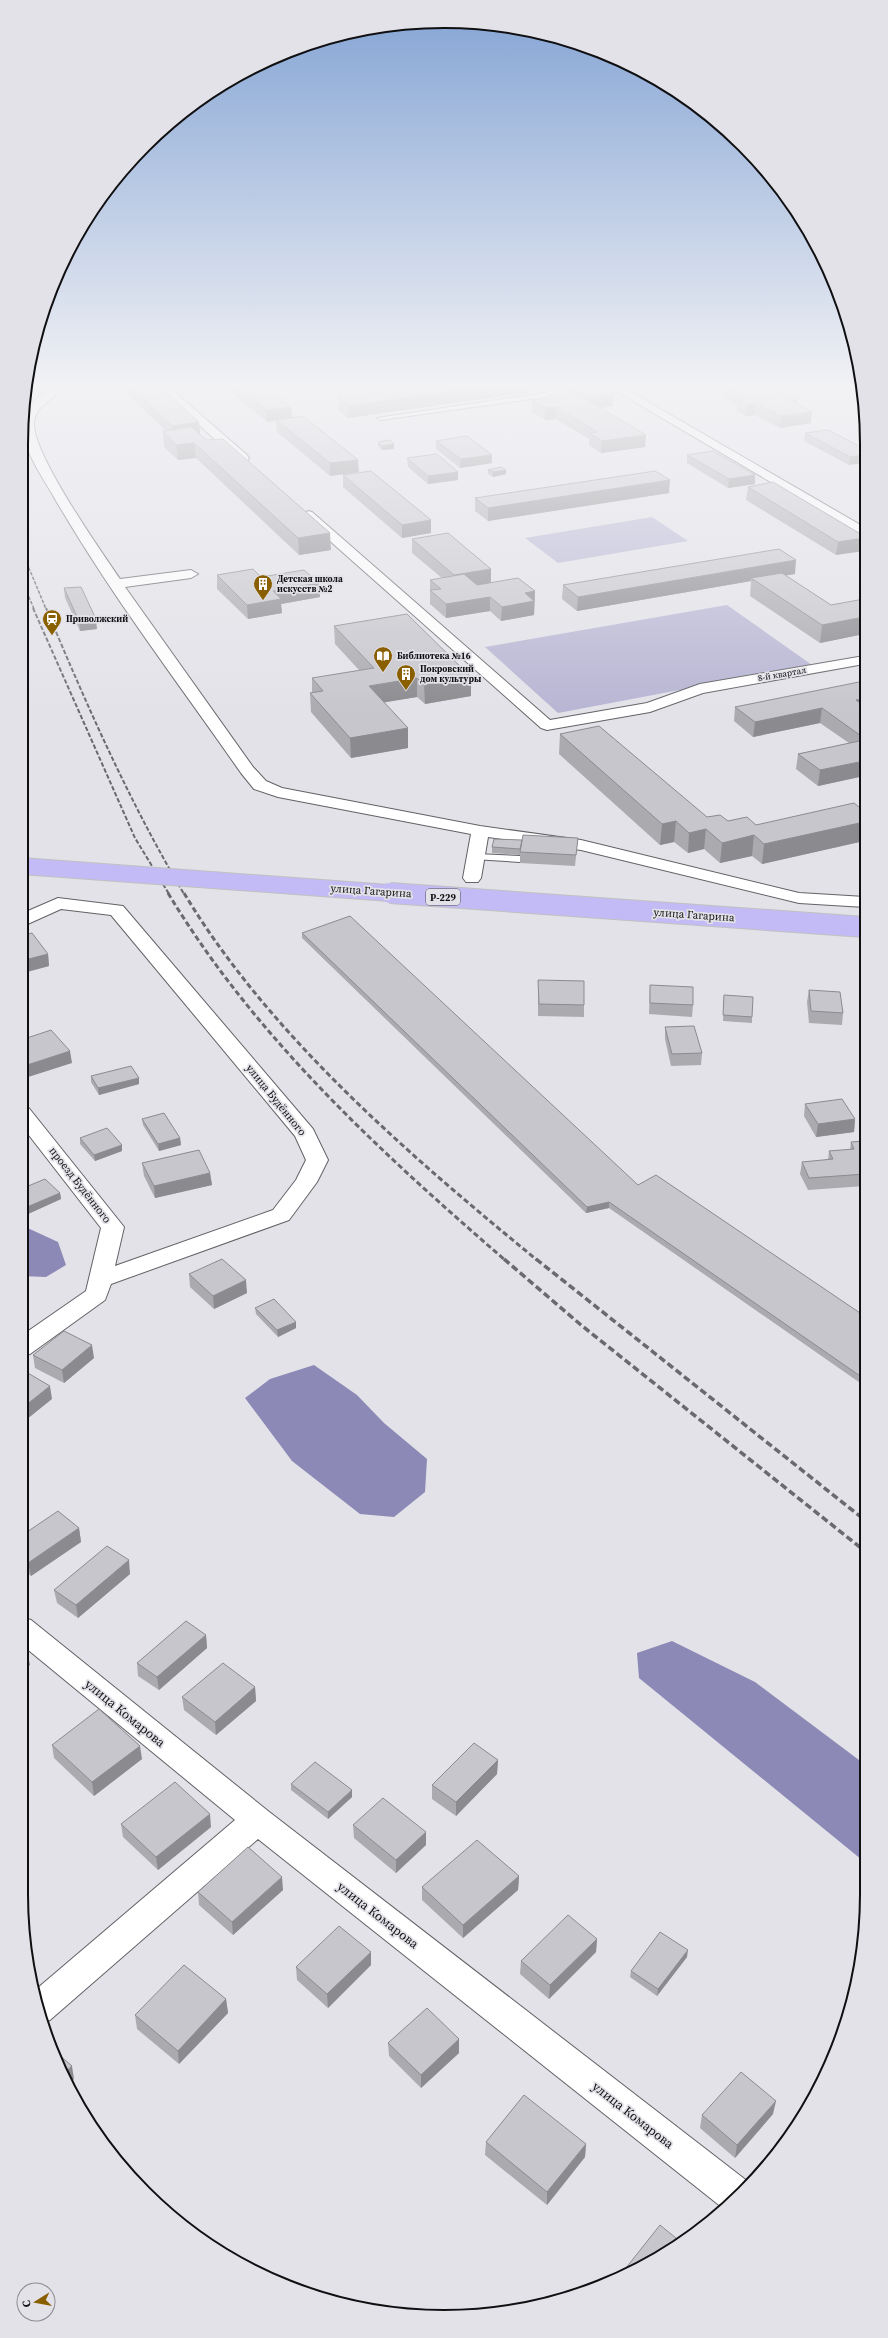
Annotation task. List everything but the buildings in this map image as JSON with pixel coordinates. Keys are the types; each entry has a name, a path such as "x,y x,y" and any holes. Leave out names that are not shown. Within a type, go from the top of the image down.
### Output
{"main road":[{"name":"улица Гагарина","path":"28,867 860,927"}],"street":[{"path":"61,497 74,521 116,584 247,770 260,785 278,792 480,831 581,845 799,898 860,902"},
{"path":"804,497 860,530"},
{"name":"8-й квартал","path":"295,504 547,725 650,706 700,689 860,661"},
{"path":"116,584 191,574"},
{"path":"472,878 480,831"},
{"name":"улица Будённого","path":"28,918 58,903 117,910 305,1134 318,1160 306,1182 281,1215 100,1280"},
{"name":"проезд Будённого","path":"28,1120 113,1226 97,1295 28,1343"},
{"name":"улица Комарова","path":"28,1634 257,1820 733,2193"},
{"path":"43,2005 257,1820"}],"lane":[{"path":"476,857 520,860"}],"shaded area":[{"path":"652,517 688,541 558,563 525,538"},
{"path":"727,605 812,665 558,713 485,647"},
{"path":"28,1228 58,1242 66,1265 46,1277 28,1276"},
{"path":"314,1365 357,1395 384,1423 427,1459 425,1492 394,1517 360,1514 292,1461 245,1398 270,1379"},
{"path":"672,1641 755,1682 860,1761 860,1858 639,1678 637,1653"}],"railway":[{"path":"28,566 46,609"},
{"path":"28,595 34,609"},
{"path":"33,608 135,838 169,894"},
{"path":"46,608 110,754 145,825 184,894"},
{"path":"168,893 202,945 239,995 279,1043 366,1134 411,1177 505,1260"},
{"path":"184,893 218,945 257,996 345,1091 440,1179 537,1260"},
{"path":"504,1259 581,1325 860,1547"},
{"path":"536,1259 860,1516"}],"place":[{"name":"Детская школа искусств №2","path":"263,601"},
{"name":"Приволжский","path":"52,636"},
{"name":"Библиотека №16","path":"383,673"},
{"name":"Покровский дом культуры","path":"406,691"}]}
